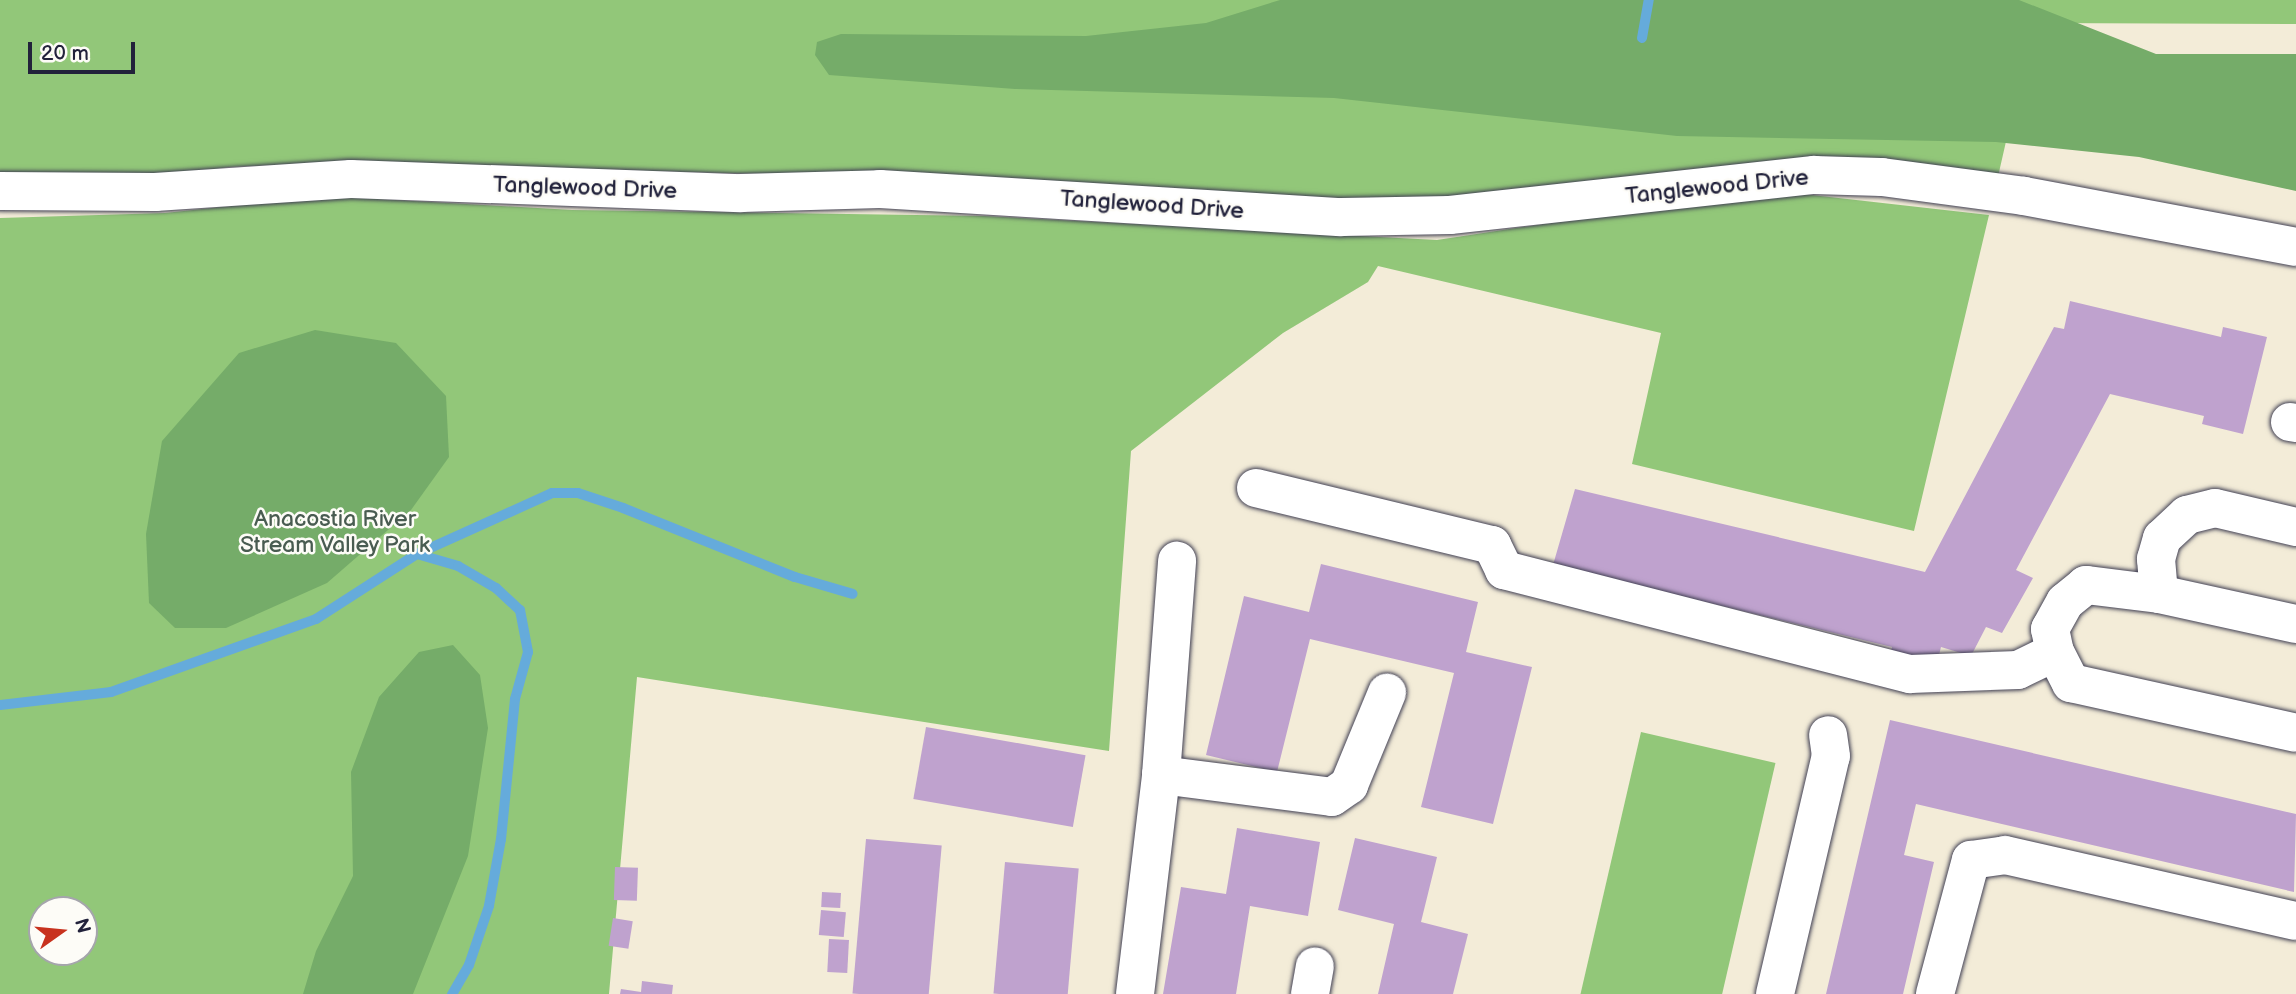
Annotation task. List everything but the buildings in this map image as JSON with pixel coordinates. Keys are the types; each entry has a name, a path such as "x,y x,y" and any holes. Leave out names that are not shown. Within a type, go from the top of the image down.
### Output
{"street":[{"name":"Tanglewood Drive","path":"0,191 155,192 351,179 741,193 880,189 1341,217 1450,215 1814,175 1882,177 2024,197 2296,247"},
{"path":"1256,488 1492,545 1504,570 1910,674 2018,670 2055,652"},
{"path":"2160,594 2156,559 2162,538 2187,515 2216,508 2296,527"},
{"path":"1135,994 1161,775 1177,561"},
{"path":"2296,624 2160,594 2086,585 2065,602 2050,629 2055,652 2071,683 2296,733"},
{"path":"1161,775 1332,797 1349,785 1387,693"},
{"path":"1775,994 1831,756 1828,735"},
{"path":"1935,994 1971,860 2005,855 2296,921"}],"green space":[{"path":"0,0 2296,0 2296,24 2033,23 1997,181 1370,201 924,178 325,163 228,167 184,175 0,178"},
{"path":"1280,0 2019,0 2156,54 2296,54 2296,191 2139,157 1996,142 1677,136 1334,98 1015,89 829,75 815,55 817,42 841,34 1086,36 1206,23"},
{"name":"Anacostia River Stream Valley Park","path":"1794,193 1989,215 1914,531 1632,464 1661,333 1378,266 1368,282 1283,333 1131,451 1109,751 637,677 609,994 0,994 0,218 165,213 325,196 572,210 984,216 1437,240 1716,198"},
{"path":"315,330 396,343 446,396 449,457 411,510 327,583 226,628 175,628 149,603 146,534 162,441 239,353"},
{"path":"453,645 480,675 488,728 468,856 413,994 303,994 316,951 353,876 351,772 379,697 419,652"},
{"path":"1641,732 1775,763 1722,994 1581,994"}],"waterway":[{"path":"1642,38 1649,0"},
{"path":"0,705 111,692 316,619 417,554 552,493 578,493 623,508 795,577 853,594"},
{"path":"417,554 458,566 496,588 520,610 528,652 515,699 501,839 489,906 469,965 452,994"}]}
